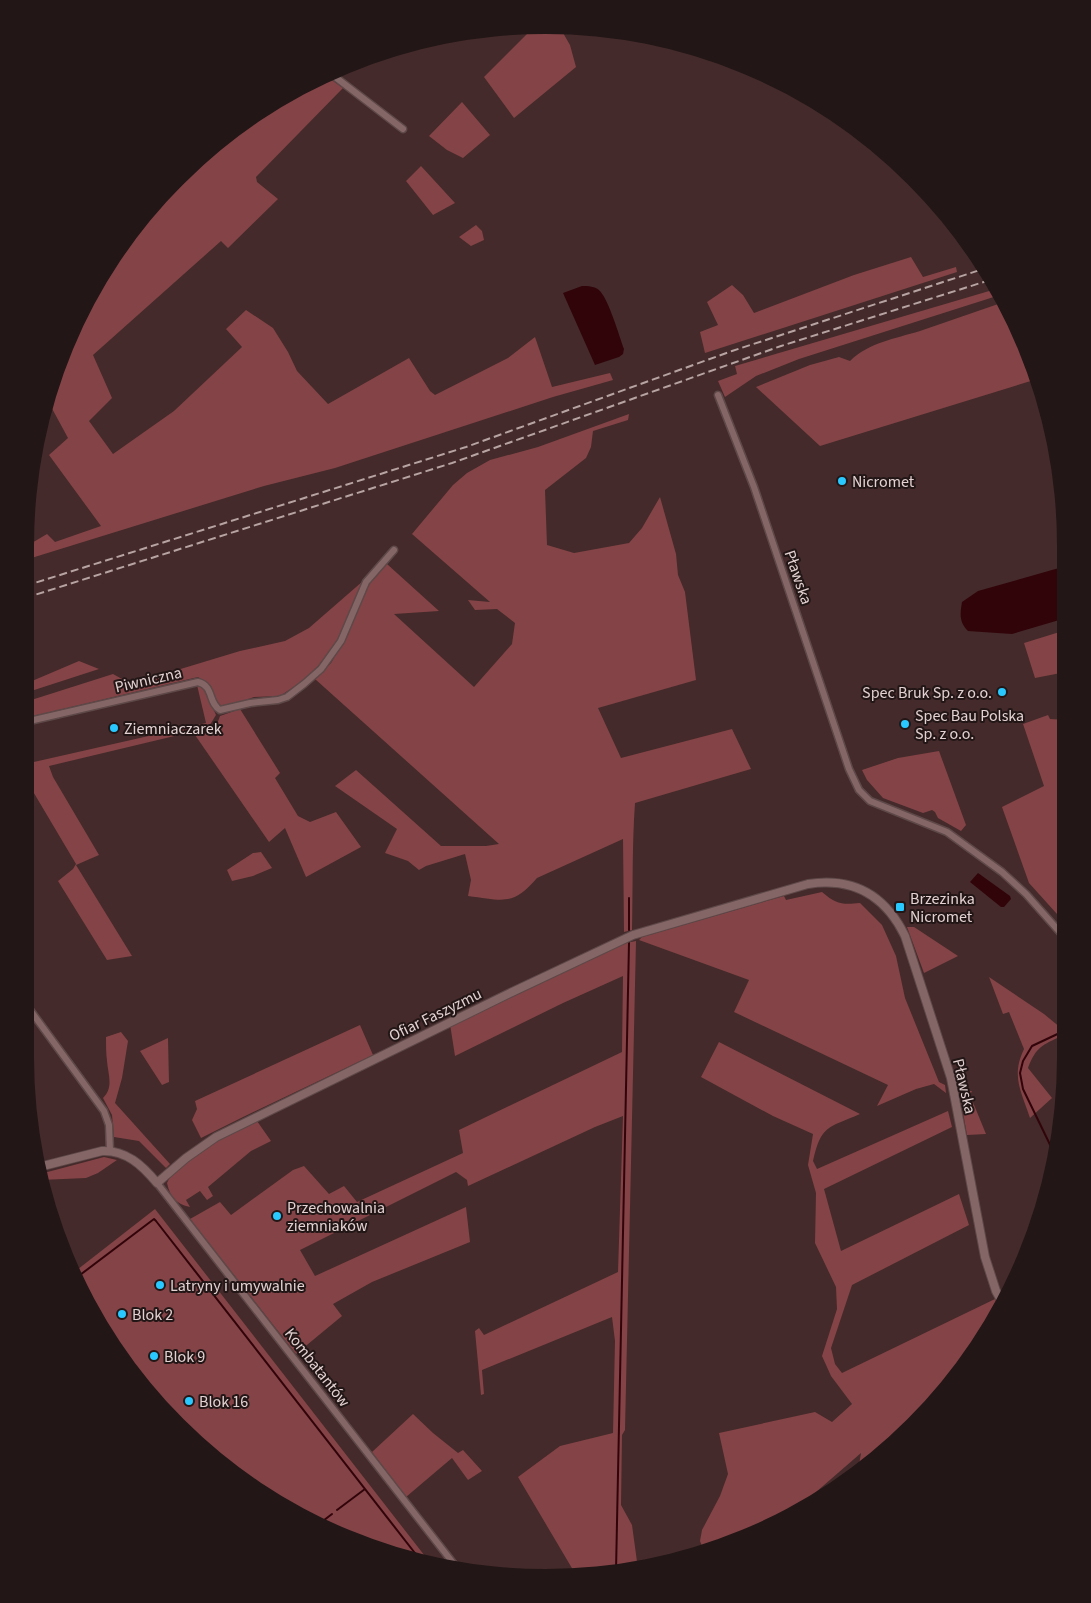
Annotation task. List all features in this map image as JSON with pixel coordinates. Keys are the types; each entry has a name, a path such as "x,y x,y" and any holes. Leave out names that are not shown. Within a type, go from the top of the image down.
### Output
{"street":[{"path":"337,79 403,128"},
{"name":"Pławska","path":"718,395 754,487 849,769 859,790 870,801 947,832 1002,872 1026,894 1057,928"},
{"name":"Piwniczna","path":"34,720 198,682 203,683 208,688 216,708 220,710 287,697 304,684 332,656 348,626 366,582 394,550"},
{"name":"Ofiar Faszyzmu","path":"157,1183 186,1158 216,1137 499,998 633,935 808,884 825,881 841,882 868,892"},
{"name":"Pławska","path":"868,892 888,909 899,924 910,950 951,1078 985,1257 998,1295"},
{"path":"34,1015 104,1111 110,1133 110,1150"},
{"path":"46,1165 110,1150 126,1155 144,1167 157,1183"},
{"name":"Kombatantów","path":"157,1183 451,1560"}],"shaded area":[{"path":"526,35 564,35 570,45 576,67 514,118 484,77"},
{"path":"333,81 343,88 256,177 257,182 278,199 228,248 221,241 93,355 112,398 89,421 113,454 174,411 242,347 226,329 246,310 273,328 297,371 328,404 409,358 430,391 435,395 508,358 535,337 552,387 610,373 613,380 553,397 335,468 264,486 34,557 34,542 47,534 55,542 101,526 49,455 68,438 52,409 61,381 73,350 102,290 140,234 184,184 234,140 290,102"},
{"path":"462,102 490,135 463,158 447,150 429,136"},
{"path":"421,166 455,203 433,215 406,181"},
{"path":"476,225 482,231 484,240 471,246 459,237"},
{"path":"911,257 923,277 956,267 957,272 705,353 700,332 718,325 707,302 732,285 743,295 754,313 854,275"},
{"path":"582,286 600,291 614,318 624,349 623,354 619,357 595,365 563,293"},
{"path":"989,291 993,297 799,359 756,376 725,397 718,381 737,374 735,366"},
{"path":"997,305 1030,381 820,446 756,387 810,365 839,357 850,361 874,345"},
{"path":"629,414 628,420 593,431 591,447 586,458 545,490 547,545 574,553 629,543 642,528 660,497 676,554 678,575 685,592 696,680 598,708 621,758 732,729 751,769 635,803 632,930 624,932 623,839 537,878 521,894 499,900 468,896 471,880 465,854 419,870 408,861 385,853 397,829 335,786 356,770 441,846 486,846 499,844 315,679 331,663 348,633 367,585 387,564 439,611 394,614 474,687 512,644 515,623 497,609 475,610 468,600 490,602 412,534 453,485 467,473 490,460 538,447"},
{"path":"1057,569 1057,621 1012,634 968,631 962,621 962,602 978,591"},
{"path":"363,581 337,642 318,666 301,682 280,696 254,697 226,707 218,704 211,686 198,677 34,716 34,699 113,674 131,684 240,651 285,641 309,628"},
{"path":"1057,633 1057,674 1035,678 1024,643"},
{"path":"79,661 99,669 34,690 34,680"},
{"path":"197,685 204,689 216,715 208,728 49,766 53,777 99,855 76,865 132,956 107,960 58,881 73,869 76,864 34,793 34,762 206,723"},
{"path":"240,709 280,773 275,778 298,816 310,822 336,812 361,847 306,877 285,828 269,842 195,735 214,728 220,716"},
{"path":"1048,715 1050,719 1057,719 1057,914 1029,883 1002,807 1044,786 1023,724"},
{"path":"939,751 966,825 961,831 938,818 932,810 923,813 883,798 867,780 862,770 898,758"},
{"path":"261,852 272,868 253,876 232,881 227,870 253,853"},
{"path":"978,873 1010,896 1011,899 1004,907 1001,907 970,882"},
{"path":"822,892 840,903 860,903 882,925 896,956 905,998 939,1082 945,1085 946,1093 934,1084 916,1089 877,1106 888,1085 734,1012 749,980 639,940 642,937 784,896 786,900"},
{"path":"907,927 914,927 958,956 924,973"},
{"path":"636,941 625,1430 622,1435 621,1505 632,1525 637,1560 612,1565 572,1568 518,1477 560,1446 613,1433 615,1341 612,1317 482,1370 484,1394 481,1395 475,1331 479,1328 484,1335 618,1272 623,1116 468,1186 467,1180 456,1172 300,1250 315,1276 466,1207 470,1242 372,1282 333,1304 342,1316 296,1354 190,1219 220,1202 231,1215 293,1170 304,1166 329,1194 344,1186 357,1202 463,1153 459,1130 622,1052 623,976 455,1056 450,1024 621,944"},
{"path":"989,977 1057,1025 1057,1038 1037,1051 1028,1068 1052,1098 1030,1118 1018,1076 1018,1067 1024,1049 1009,1012 1003,1014"},
{"path":"360,1025 373,1055 201,1138 192,1120 197,1109 195,1101"},
{"path":"121,1032 128,1041 122,1078 115,1103 170,1164 166,1168 139,1141 114,1137 112,1115 103,1098 109,1085 106,1037"},
{"path":"168,1038 169,1082 162,1085 140,1051"},
{"path":"719,1042 860,1114 827,1129 823,1134 819,1140 813,1161 817,1169 948,1111 952,1127 824,1189 841,1251 959,1194 969,1225 852,1285 831,1348 835,1364 842,1373 996,1300 971,1342 951,1369 930,1395 883,1442 860,1461 861,1453 817,1491 801,1501 741,1530 701,1545 700,1541 702,1530 720,1496 728,1474 719,1433 815,1412 832,1422 852,1404 831,1376 822,1356 837,1309 836,1287 815,1243 816,1193 808,1165 813,1134 773,1116 701,1077"},
{"path":"959,1090 972,1091 970,1095 986,1134 967,1135"},
{"path":"257,1121 271,1141 251,1151 208,1187 213,1196 207,1200 200,1191 186,1200 190,1207 174,1199 167,1183 182,1164 206,1147"},
{"path":"104,1157 117,1160 98,1173 86,1178 49,1180 47,1172"},
{"path":"155,1209 424,1554 381,1542 350,1530 290,1501 261,1483 208,1442 161,1395 120,1342 102,1313 80,1268"},
{"path":"413,1414 458,1453 463,1450 482,1471 468,1480 452,1458 406,1497 372,1452"}],"waterway":[{"path":"629,898 629,930"},
{"path":"616,1564 629,943"},
{"path":"1049,1144 1023,1089 1020,1073 1023,1061 1032,1046 1057,1034"},
{"path":"82,1273 154,1219 414,1552"},
{"path":"337,1510 365,1489"},
{"path":"326,1519 332,1514"}],"railway":[{"path":"34,583 466,447 732,351 977,271"},
{"path":"34,595 452,463 781,346 984,282"}],"place":[{"name":"Nicromet","path":"842,481"},
{"name":"Spec Bruk Sp. z o.o.","path":"1002,692"},
{"name":"Spec Bau Polska Sp. z o.o.","path":"905,724"},
{"name":"Ziemniaczarek","path":"114,728"},
{"name":"Brzezinka Nicromet","path":"900,907"},
{"name":"Przechowalnia ziemniaków","path":"277,1216"},
{"name":"Latryny i umywalnie","path":"160,1285"},
{"name":"Blok 2","path":"122,1314"},
{"name":"Blok 9","path":"154,1356"},
{"name":"Blok 16","path":"189,1401"}]}
